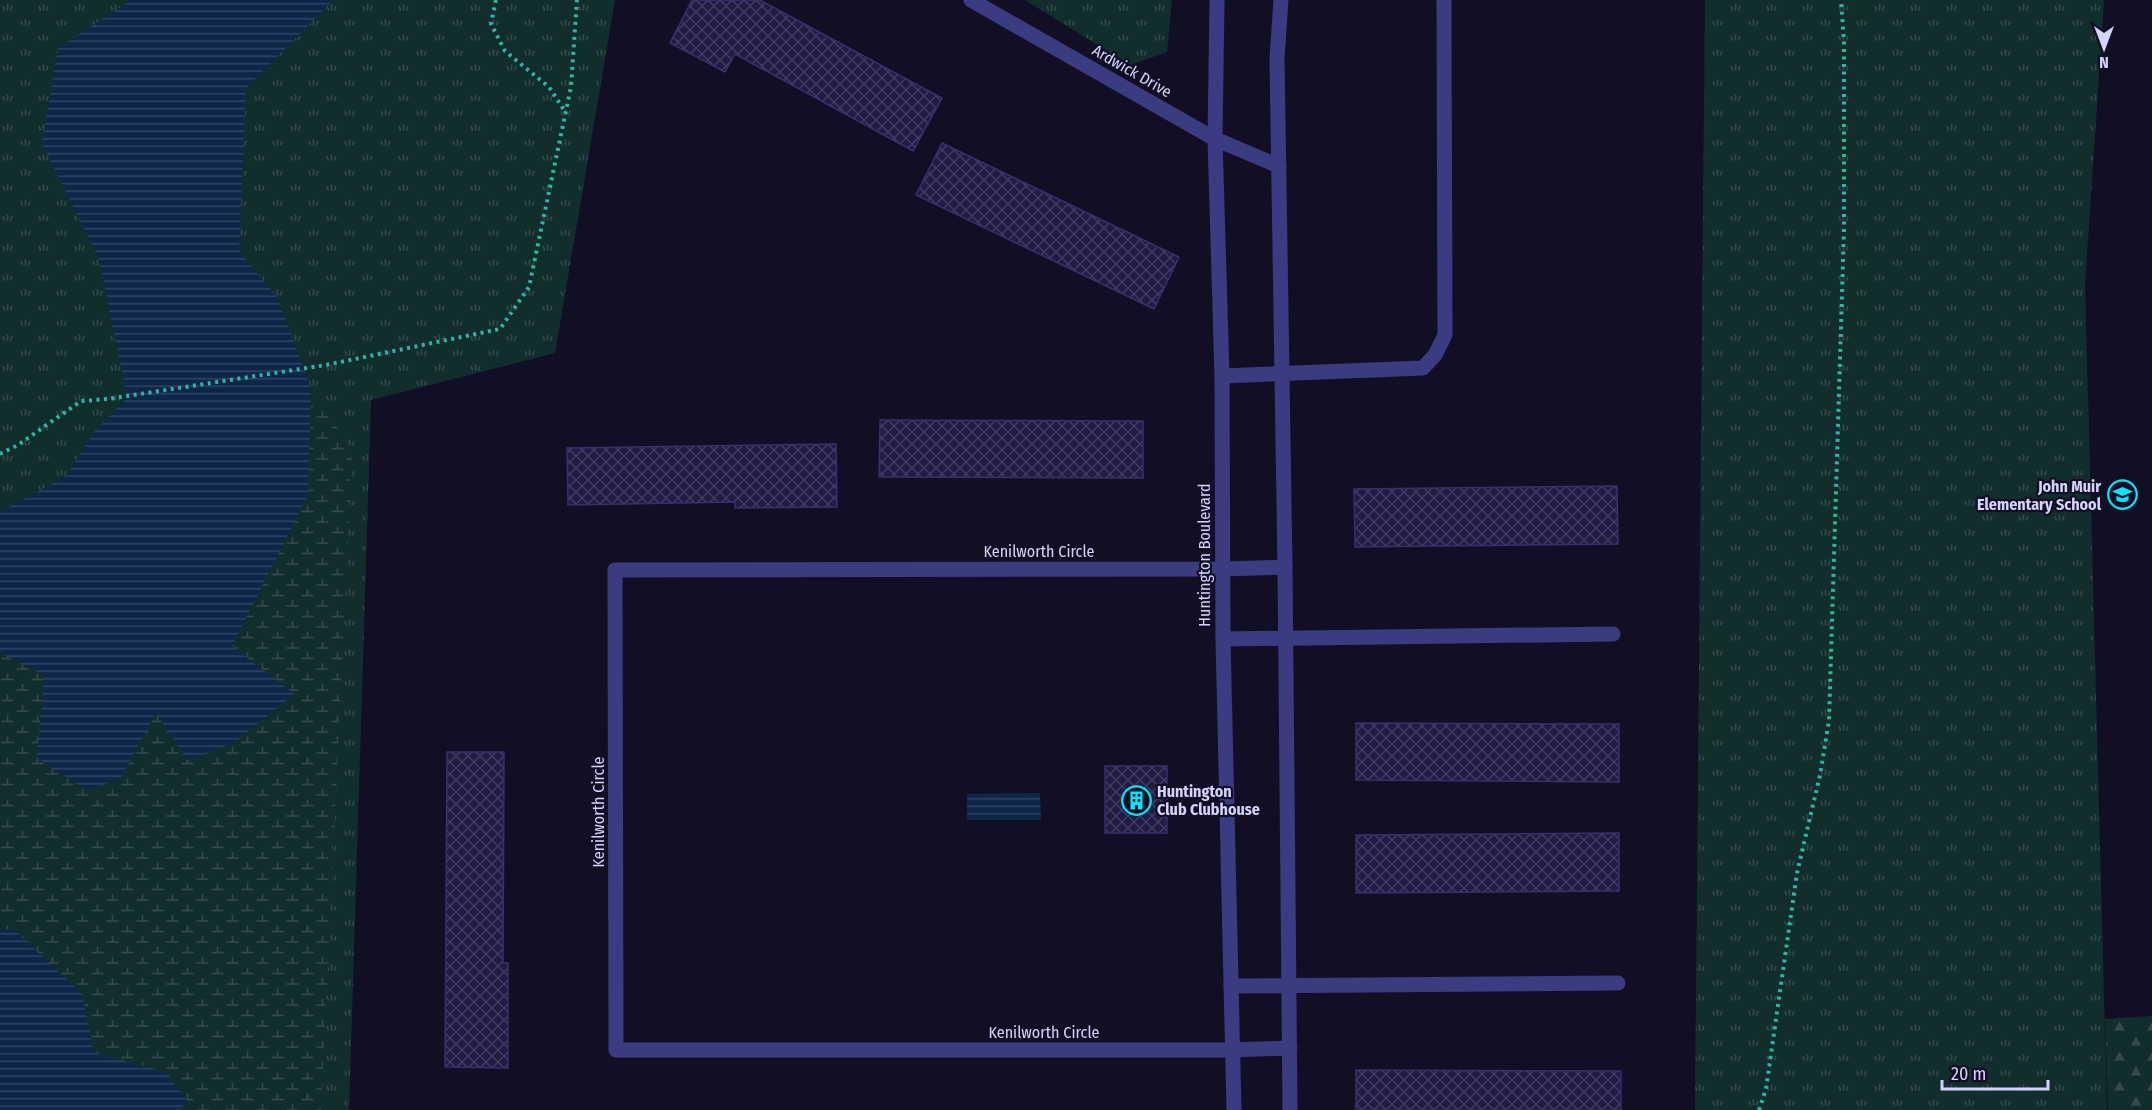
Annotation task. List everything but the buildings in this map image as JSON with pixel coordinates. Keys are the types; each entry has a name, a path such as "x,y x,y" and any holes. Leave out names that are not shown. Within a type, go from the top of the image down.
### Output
{"street":[{"name":"Ardwick Drive","path":"971,0 1215,139 1279,166"},
{"name":"Huntington Boulevard","path":"1217,0 1215,139 1222,376 1223,639 1234,1110"},
{"path":"1281,0 1277,58 1286,567 1290,1110"},
{"path":"1222,376 1423,368 1435,356 1445,335 1444,0"},
{"name":"Kenilworth Circle","path":"1286,567 615,570 616,1050 1231,1050 1290,1048"},
{"path":"1223,639 1613,634"},
{"path":"1231,986 1618,982"}],"path":[{"path":"496,0 491,24 505,51 549,87 566,113"},
{"path":"0,454 18,445 81,401 108,399 326,365 501,329 529,287 571,87 577,0"},
{"path":"1759,1110 1766,1089 1797,873 1820,775 1829,721 1844,228 1844,41 1841,0"}],"green space":[{"path":"0,0 615,0 555,353 371,400 349,1110 0,1110"},
{"path":"1025,0 1172,0 1167,52 1130,65"},
{"path":"1705,0 2104,0 2085,284 2107,1110 1695,1110"},
{"path":"311,388 352,451 321,1110 175,1110 189,1103 166,1072 94,1053 82,994 14,930 0,929 0,653 44,675 37,757 120,779 156,713 293,694 232,646 308,495"},
{"path":"2152,1016 2152,1110 2108,1110 2105,1019"}],"water":[{"path":"129,0 333,0 246,88 239,251 277,297 311,388 308,495 232,646 294,694 234,743 187,760 156,713 120,779 86,790 37,758 44,675 0,653 0,512 66,476 94,432 127,398 99,259 42,143 58,48"},
{"path":"1040,793 1041,820 967,820 967,794"},
{"path":"0,929 14,930 82,994 94,1053 166,1072 189,1103 175,1110 0,1110"}],"place":[{"name":"John Muir Elementary School","path":"2122,495"},
{"name":"Huntington Club Clubhouse","path":"1136,800"}]}
